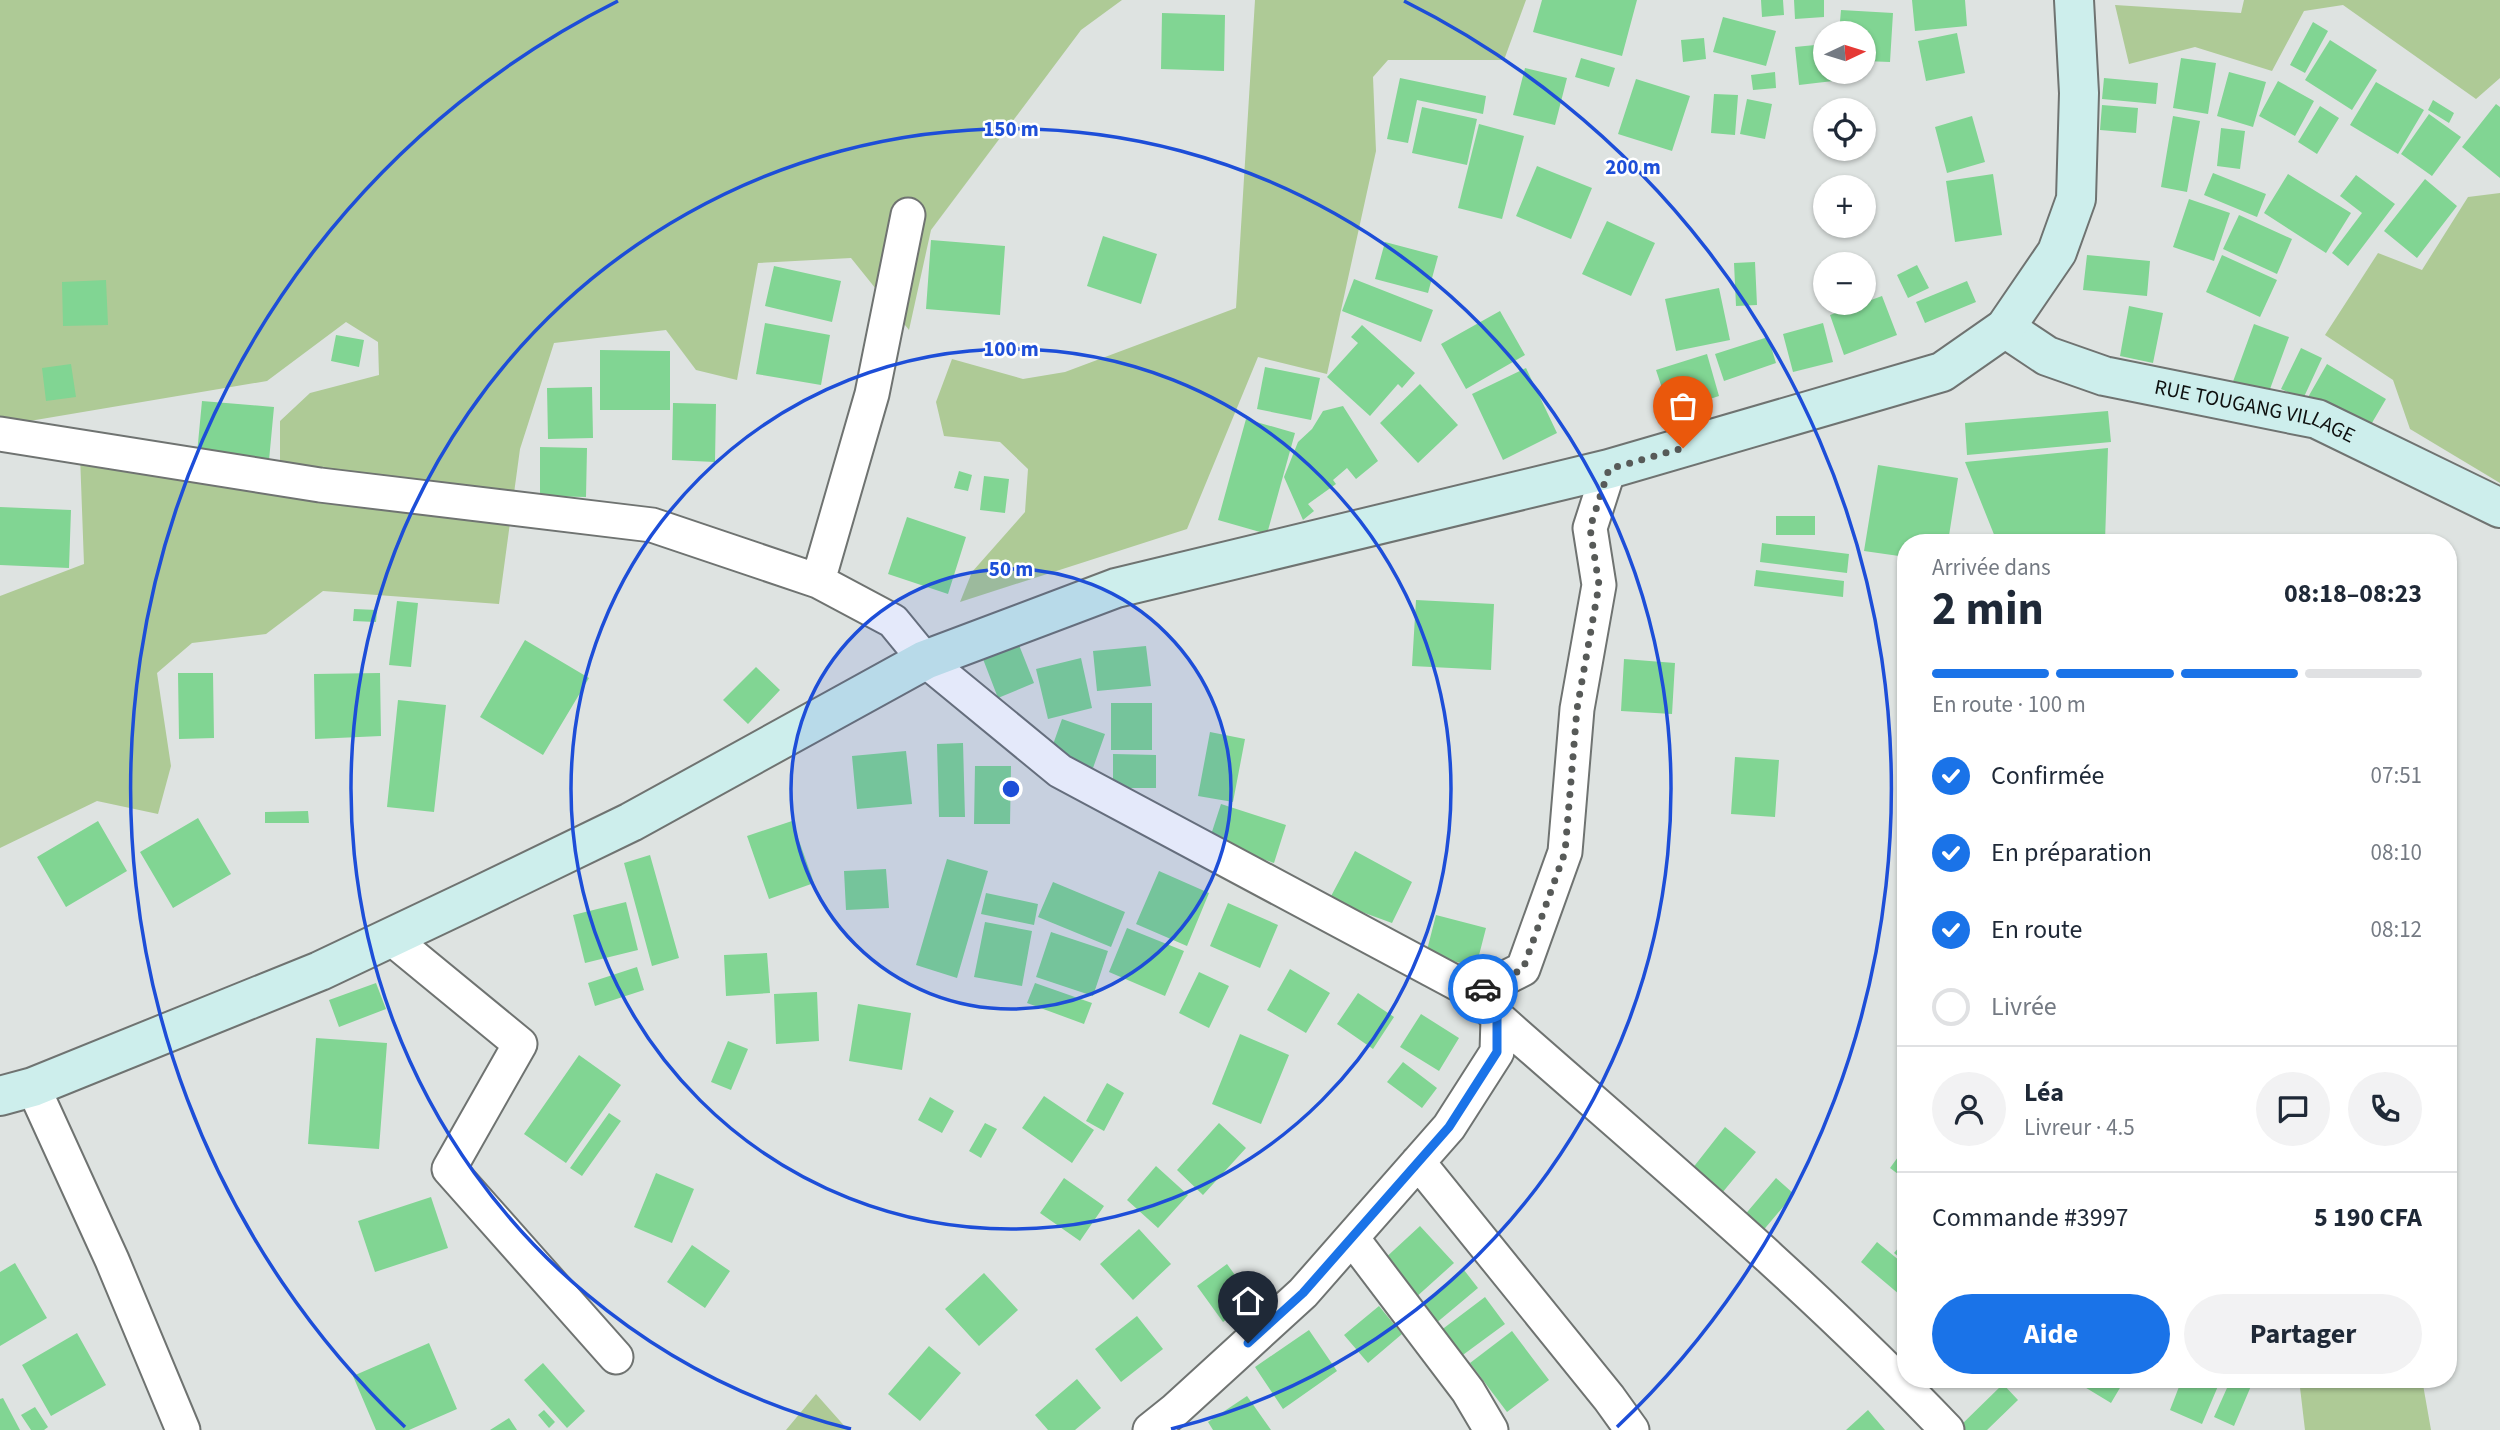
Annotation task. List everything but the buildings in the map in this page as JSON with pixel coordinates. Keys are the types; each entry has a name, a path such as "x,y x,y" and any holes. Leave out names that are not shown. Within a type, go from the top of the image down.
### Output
{"street":[{"path":"183,1430 112,1259 17,1091 320,971 631,822 925,660 1116,588 1609,469 1942,372 2005,328 2057,252 2076,199 2079,93 2074,0"},
{"path":"818,581 872,394 908,215"},
{"name":"RUE TOUGANG VILLAGE","path":"2005,328 2047,356 2104,376 2317,419 2500,508"},
{"path":"0,434 320,485 652,525 818,581 894,621 925,660 1060,771 1475,993 1497,1018 1753,1243 1897,1377"},
{"path":"1475,993 1523,969 1565,852 1577,709 1599,585 1590,528 1609,469"},
{"path":"391,937 520,1044 449,1168 616,1357"},
{"path":"1150,1430 1303,1293 1449,1127 1497,1052 1497,1018"},
{"path":"1418,1162 1632,1430"},
{"path":"1352,1238 1468,1391 1492,1430"},
{"path":"1907,1388 1947,1430"}],"green space":[{"path":"0,0 1122,0 1081,30 931,230 909,330 851,258 758,263 737,380 696,370 666,330 554,343 520,449 499,604 323,591 266,634 192,643 157,673 171,766 158,814 97,801 0,848 0,596 84,564 80,455 280,475 280,421 310,393 379,375 378,342 346,322 267,381 0,426"},
{"path":"1255,0 1526,0 1504,60 1388,60 1373,77 1376,151 1327,374 1258,357 1187,529 960,602 972,572 1025,512 1028,469 1000,442 944,436 936,402 952,359 1023,379 1065,372 1236,308"},
{"path":"2244,0 2500,0 2500,78 2476,99 2343,5 2304,11 2272,71 2195,47 2129,64 2115,5 2241,13"},
{"path":"2500,193 2500,483 2410,429 2393,380 2325,335 2378,253 2422,270 2468,197"},
{"path":"2300,1388 2424,1388 2431,1430 2305,1430"},
{"path":"816,1394 848,1430 786,1430"}],"way so far":[{"path":"1483,989 1523,969 1565,852 1577,709 1599,585 1590,528 1609,469 1683,448"}],"route":[{"path":"1248,1343 1303,1293 1449,1127 1497,1052 1497,1018 1475,993 1483,989"}]}
